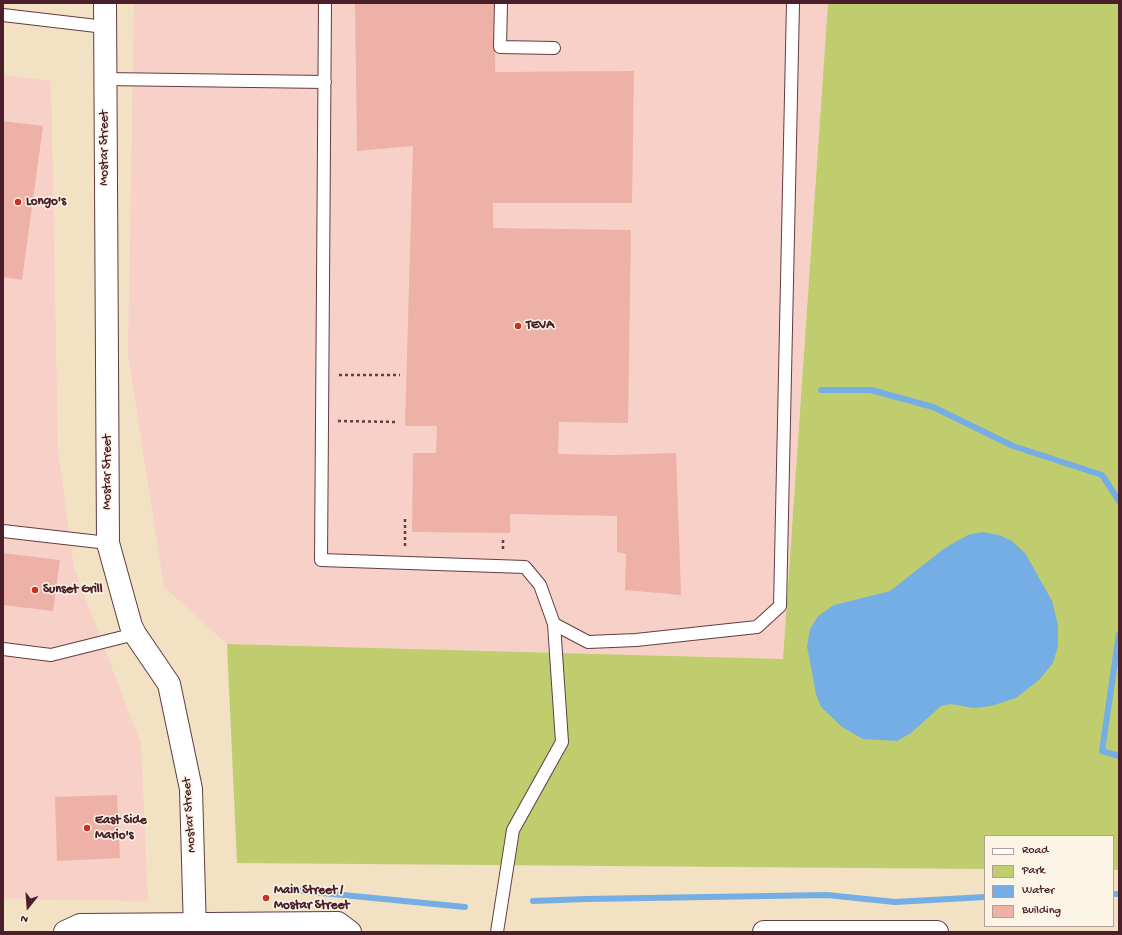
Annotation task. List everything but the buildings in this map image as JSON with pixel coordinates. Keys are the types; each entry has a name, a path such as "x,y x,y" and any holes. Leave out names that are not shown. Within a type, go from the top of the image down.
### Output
{"street":[{"name":"Mostar Street","path":"105,3 108,544 135,634 169,684 171,691 191,789 195,928"},
{"path":"65,932 80,925 195,928 338,923 350,932"},
{"path":"764,932 937,932"}],"lane":[{"path":"325,3 320,560 526,567 540,585 554,624 562,742 514,830 497,932"},
{"path":"501,3 500,47 554,48"},
{"path":"554,624 588,642 636,640 757,627 780,606 792,3"},
{"path":"3,15 105,26"},
{"path":"105,79 324,82"},
{"path":"3,531 108,544"},
{"path":"3,649 51,656 135,634"}],"path":[{"path":"322,375 400,375"},
{"path":"322,421 398,422"},
{"path":"405,519 405,563"}],"shaded area":[{"path":"134,3 828,3 783,659 227,644 164,587 128,354"},
{"path":"3,75 51,81 58,450 74,568 141,744 148,901 3,899"}],"green space":[{"path":"828,3 1119,3 1119,870 1114,870 1114,835 984,835 984,869 237,863 227,644 783,659"}],"water":[{"path":"982,532 999,535 1012,541 1025,553 1052,601 1058,625 1058,646 1053,663 1040,679 1016,698 991,706 974,708 950,704 941,706 911,733 897,741 863,739 842,727 821,707 816,694 807,646 810,629 818,616 834,605 890,591 945,548 968,535"}],"waterway":[{"path":"821,390 871,390 933,407 1013,446 1102,475 1119,501"},
{"path":"1119,634 1102,751 1119,756"},
{"path":"292,890 465,907"},
{"path":"1114,894 1119,894"},
{"path":"533,901 827,895 895,902 984,897"}],"place":[{"name":"Longo's","path":"18,202"},
{"name":"TEVA","path":"518,326"},
{"name":"Sunset Grill","path":"35,590"},
{"name":"East Side Mario's","path":"87,828"},
{"name":"Main Street / Mostar Street","path":"266,898"}]}
